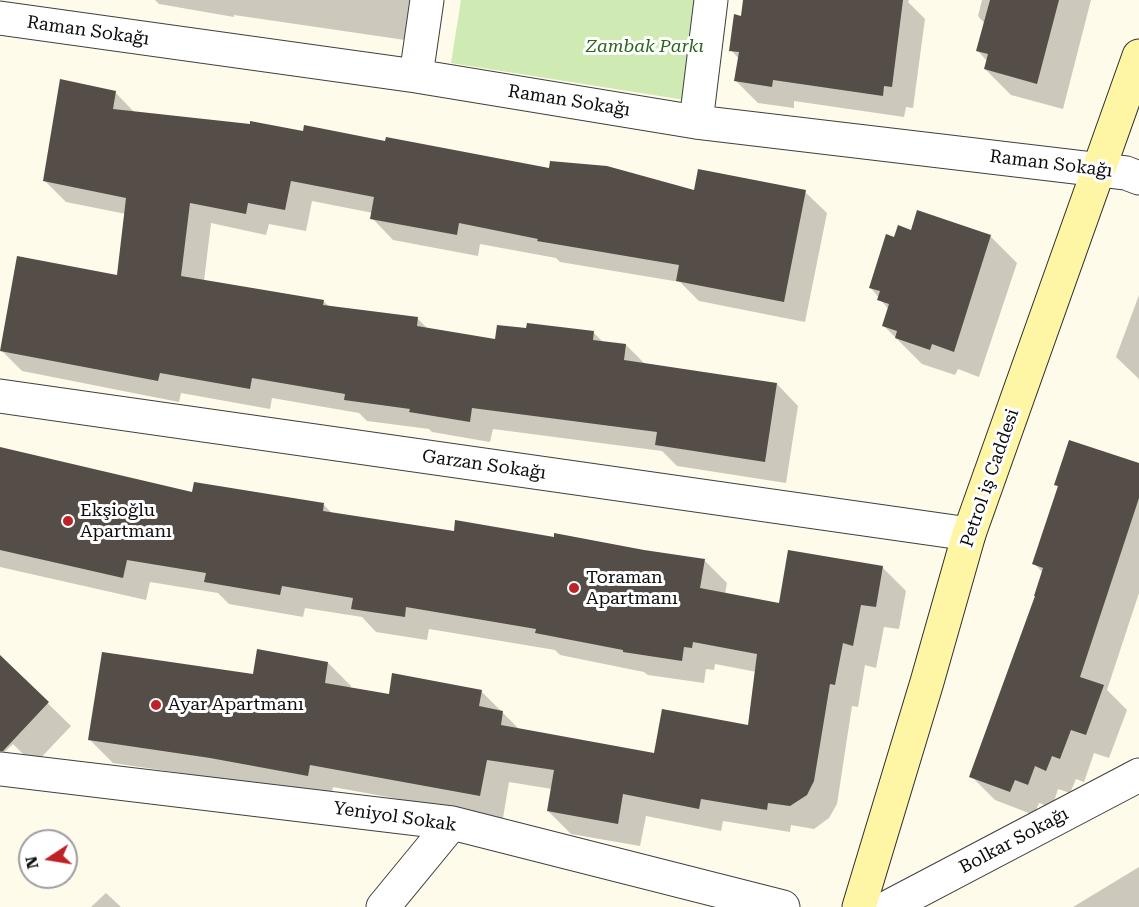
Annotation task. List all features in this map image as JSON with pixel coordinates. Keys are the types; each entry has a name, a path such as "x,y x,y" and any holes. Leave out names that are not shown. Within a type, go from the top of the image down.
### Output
{"street":[{"path":"416,76 427,0"},
{"path":"696,122 711,0"},
{"name":"Raman Sokağı","path":"0,18 416,76 696,122 1126,173 1139,178"},
{"name":"Petrol iş Caddesi","path":"859,907 969,534 1139,56"},
{"name":"Garzan Sokağı","path":"0,396 969,534"},
{"name":"Yeniyol Sokak","path":"0,769 452,823 783,907"},
{"name":"Bolkar Sokağı","path":"888,907 1139,776"},
{"path":"383,907 452,823"}],"green space":[{"name":"Zambak Parkı","path":"461,0 704,0 691,101 451,63"}],"building":[{"path":"743,0 903,0 892,87 884,86 883,96 773,80 772,87 734,81 739,52 729,51 734,14 741,16"},
{"path":"990,0 1059,0 1037,84 984,69 988,54 976,51"},
{"path":"60,79 116,91 113,109 250,124 250,121 303,131 304,125 385,141 386,137 549,168 550,161 607,166 694,190 698,169 806,190 784,302 676,281 679,265 537,241 538,239 459,223 457,235 370,219 374,197 291,181 285,210 248,203 246,214 190,203 181,276 324,300 323,305 418,317 417,326 495,339 497,325 526,328 527,323 594,331 593,340 626,344 624,360 777,383 765,462 655,445 657,432 472,408 470,422 409,412 410,409 344,400 345,394 252,378 250,389 160,373 158,381 0,351 17,256 117,275 126,198 43,181"},
{"path":"917,210 991,235 954,352 932,344 930,350 895,338 897,331 882,326 889,304 877,300 880,291 869,288 886,234 894,237 898,225 911,230"},
{"path":"1069,440 1139,463 1139,498 1080,677 1104,685 1086,735 1071,730 1060,759 1052,756 1046,771 1035,766 1028,785 1015,780 1010,792 969,777 1035,596 1043,568 1032,564 1058,486 1054,485"},
{"path":"0,447 192,492 194,482 324,503 323,511 454,531 455,520 554,537 554,533 705,559 700,588 779,603 788,550 883,566 876,607 861,605 853,646 843,643 835,685 830,684 814,781 807,795 790,806 768,803 767,810 701,799 699,809 623,794 618,824 547,811 554,770 487,760 480,796 310,765 308,776 210,758 88,740 102,652 253,674 257,649 328,662 325,683 389,694 392,673 482,690 479,706 503,711 501,725 654,753 662,709 748,725 757,654 693,642 692,648 684,647 682,661 623,652 623,650 535,633 536,629 406,607 405,617 351,609 353,598 282,586 280,595 204,582 206,573 127,560 123,578 0,550"},
{"path":"0,655 49,702 3,751 0,751"}],"place":[{"name":"Ekşioğlu Apartmanı","path":"68,521"},
{"name":"Toraman Apartmanı","path":"574,588"},
{"name":"Ayar Apartmanı","path":"156,705"}]}
